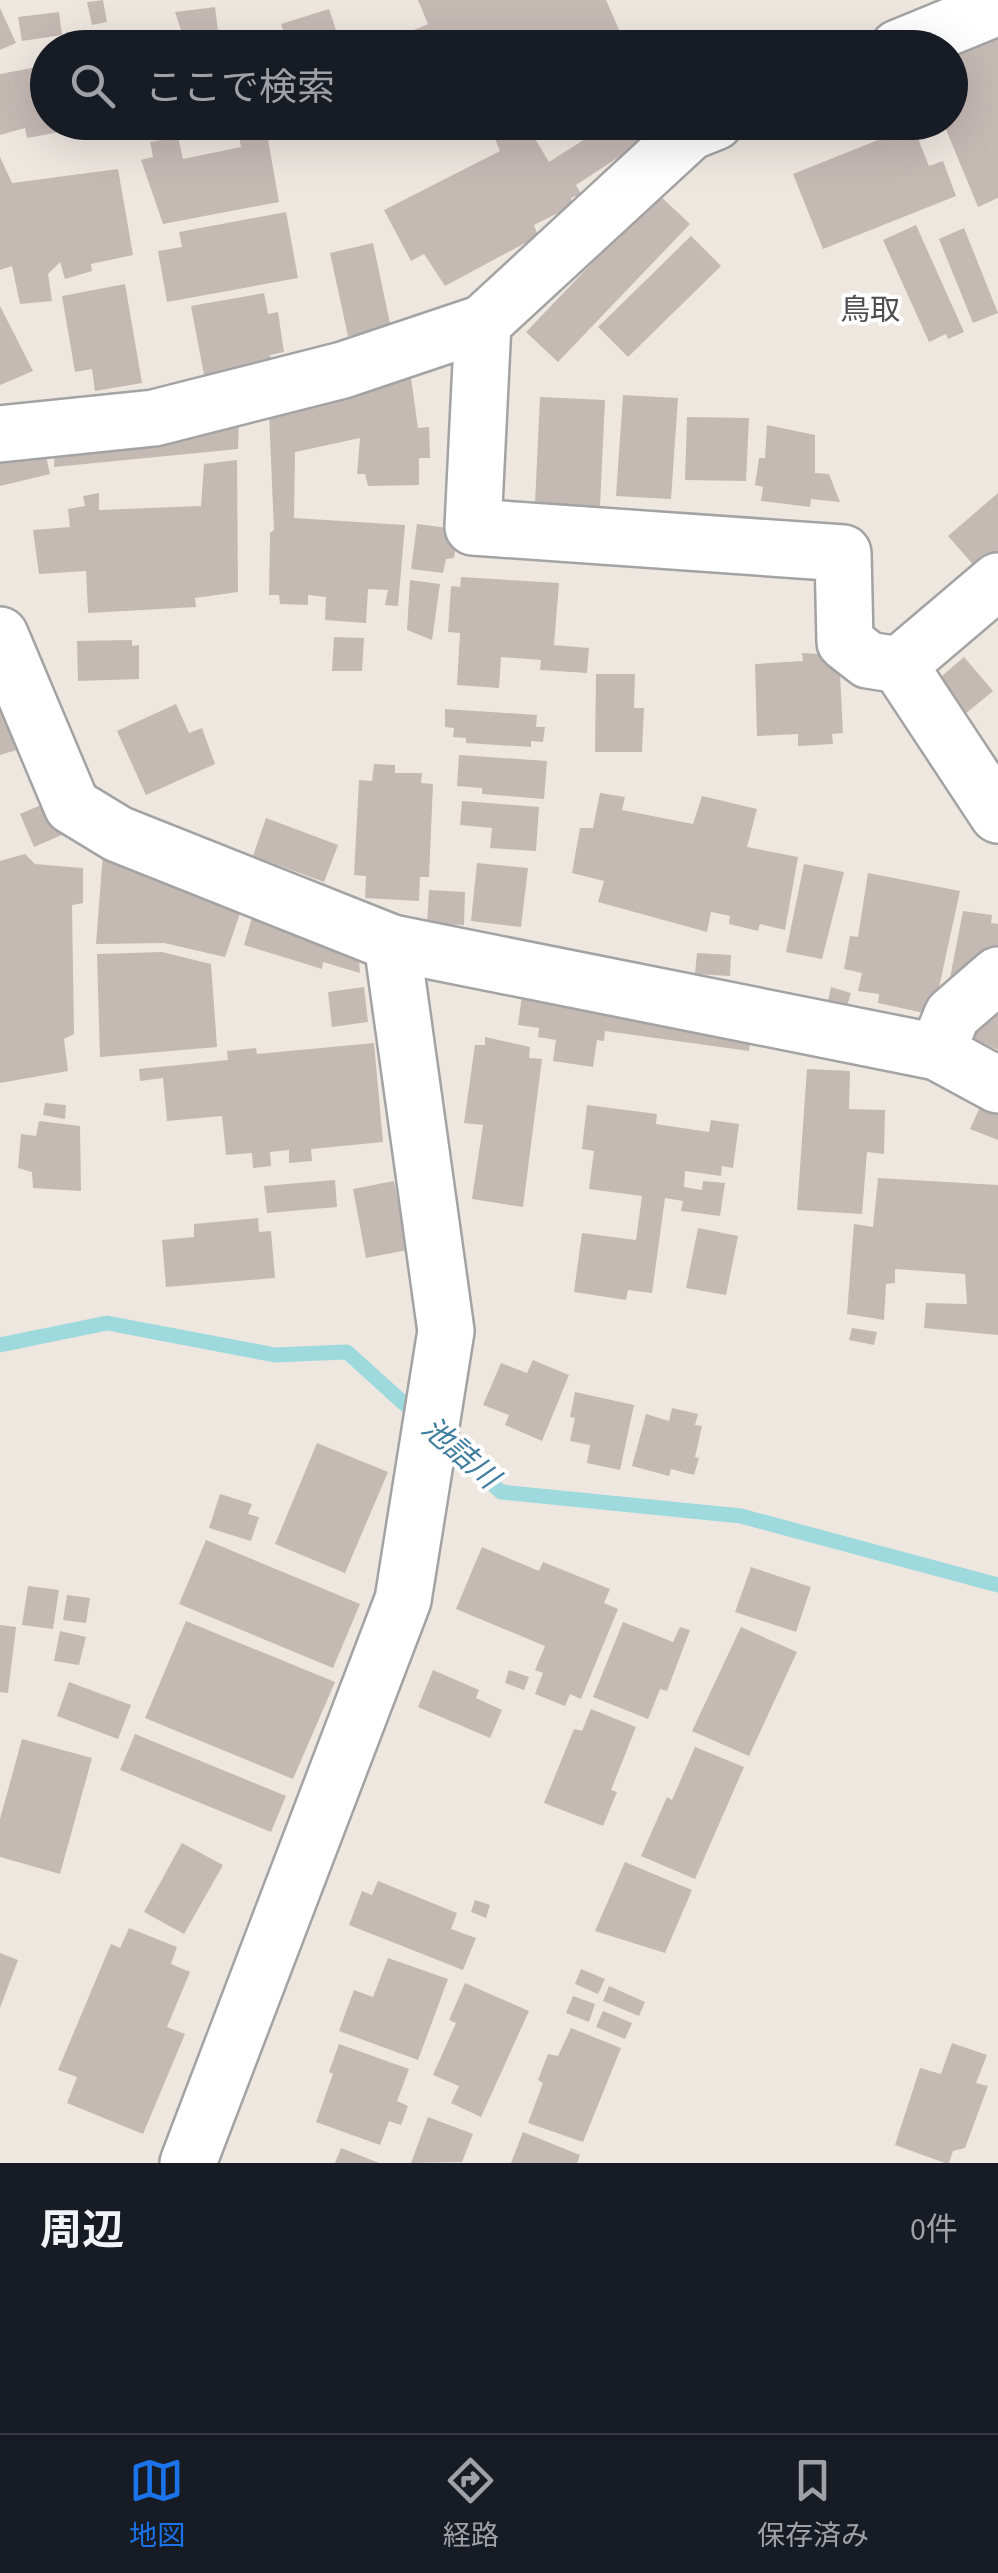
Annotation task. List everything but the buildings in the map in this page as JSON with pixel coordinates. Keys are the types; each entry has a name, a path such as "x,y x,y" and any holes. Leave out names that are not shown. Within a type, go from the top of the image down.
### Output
{"street":[{"path":"942,30 998,7"},
{"path":"0,434 154,418 343,370 483,323 681,140"},
{"path":"483,323 473,528 844,553 845,642 868,660 900,664 998,581"},
{"path":"0,635 72,806 118,834 392,944 938,1052 998,1085"},
{"path":"900,664 998,815"},
{"path":"188,2163 404,1600 446,1330 392,944"},
{"path":"938,1052 952,1015 998,975"}],"waterway":[{"name":"池詰川","path":"0,1345 107,1323 275,1355 347,1352 420,1418"},
{"name":"池詰川","path":"441,1437 501,1492 741,1516 998,1585"}],"district":[{"name":"鳥取","path":"870,310"}]}
